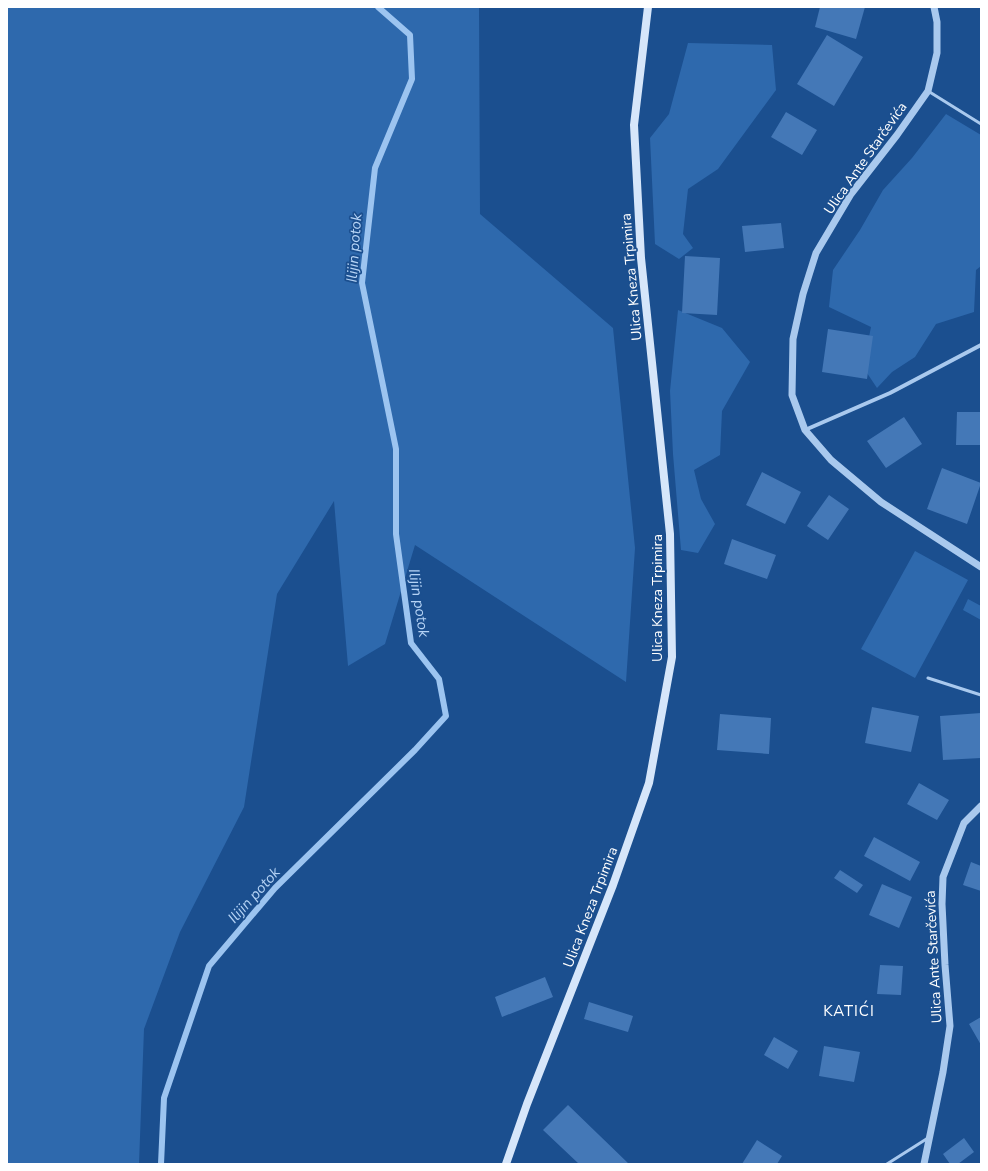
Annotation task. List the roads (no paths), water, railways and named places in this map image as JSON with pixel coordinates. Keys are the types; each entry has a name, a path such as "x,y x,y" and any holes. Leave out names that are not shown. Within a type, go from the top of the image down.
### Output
{"main road":[{"name":"Ulica Kneza Trpimira","path":"506,1164 527,1104 614,885 649,783 672,656 670,534 641,258 634,125 648,7"}],"street":[{"name":"Ulica Ante Starčevića","path":"934,7 937,22 937,53 928,91 897,135 851,194 816,253 803,294 794,339 792,395 805,430 831,460 881,502 981,567"},
{"path":"805,430 890,393 981,345"},
{"name":"Ulica Ante Starčevića","path":"924,1164 928,1138 943,1072 950,1026 942,904 943,877 964,823 981,806"}],"lane":[{"path":"928,91 981,124"},
{"path":"928,678 981,695"},
{"path":"887,1164 928,1138"}],"waterway":[{"name":"Ilijin potok","path":"161,1164 164,1098 209,966 275,888 415,750 446,716 439,679 411,643 396,534 396,449 362,283 375,168 412,79 410,35 378,7"}],"district":[{"name":"KATIĆI","path":"849,1011"}]}
